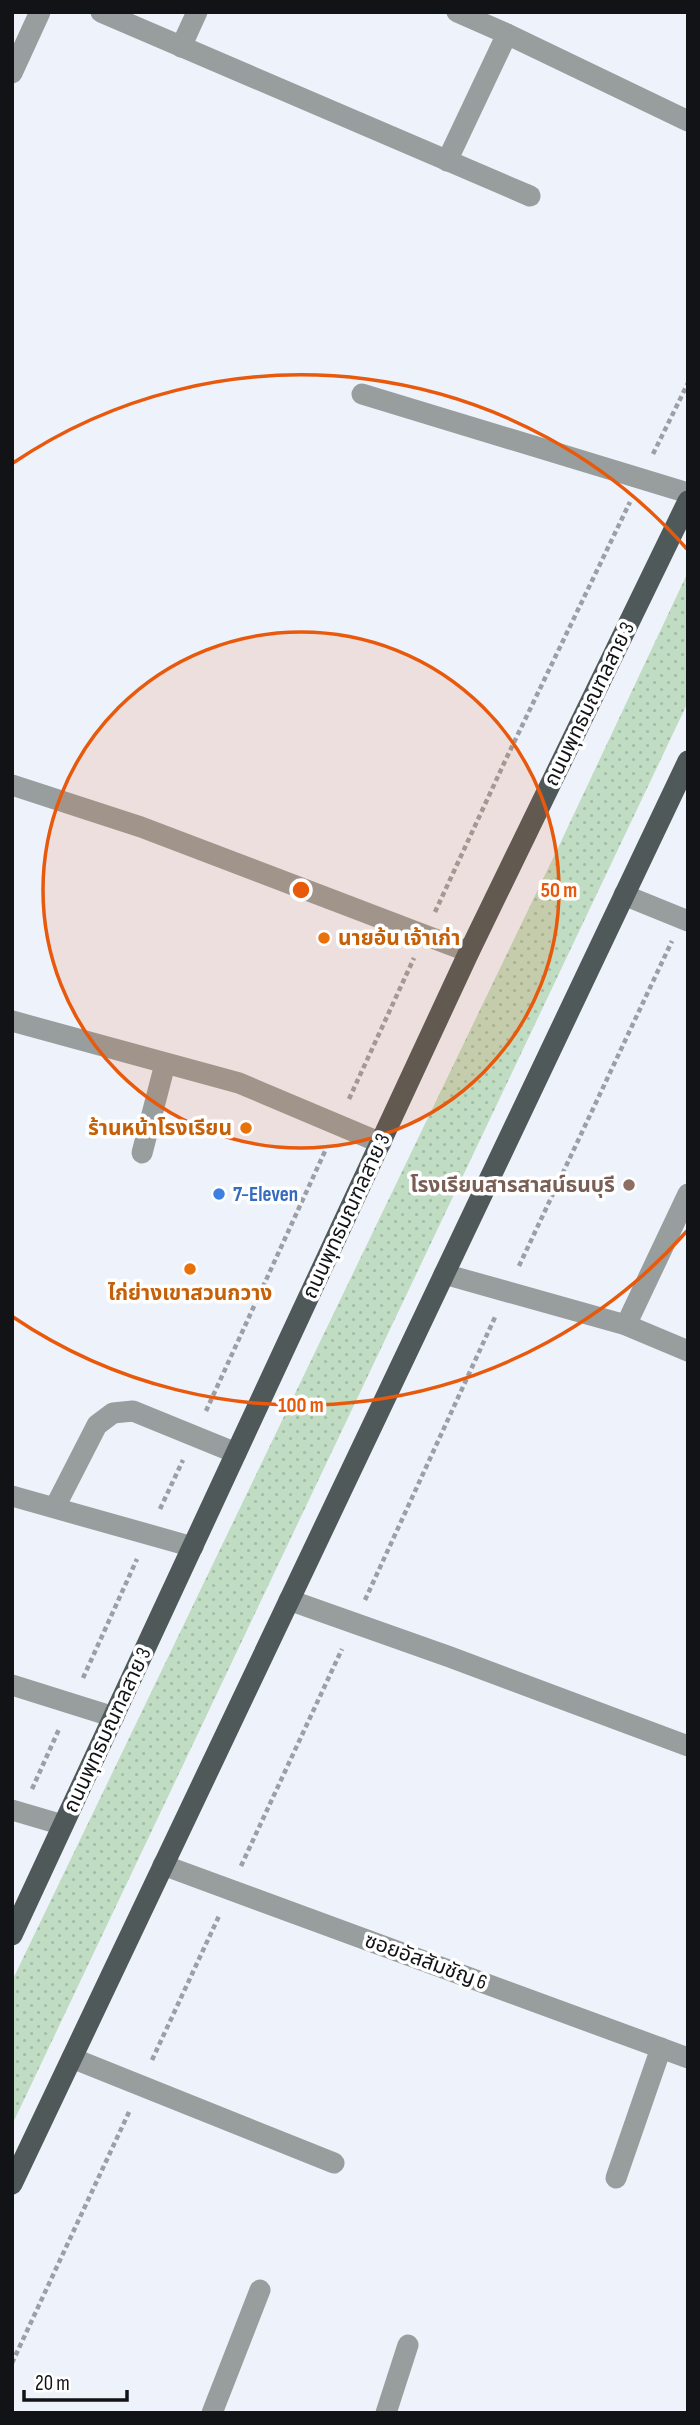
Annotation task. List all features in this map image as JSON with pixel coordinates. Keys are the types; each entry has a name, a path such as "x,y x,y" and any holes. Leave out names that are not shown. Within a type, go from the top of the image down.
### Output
{"main road":[{"name":"ถนนพุทธมณฑลสาย 3","path":"12,1935 469,952 688,501"},
{"path":"12,2184 688,761"}],"street":[{"path":"12,73 40,12"},
{"path":"101,12 530,196"},
{"path":"181,47 197,12"},
{"path":"457,12 688,121"},
{"path":"447,161 507,34"},
{"path":"362,394 688,493"},
{"path":"12,785 141,827 469,952"},
{"path":"624,895 688,921"},
{"path":"12,1021 239,1083 381,1143"},
{"path":"142,1153 165,1064"},
{"path":"626,1325 688,1194"},
{"path":"444,1274 626,1325 688,1351"},
{"path":"55,1507 97,1425 113,1413 133,1411 236,1453"},
{"path":"12,1496 192,1547"},
{"path":"289,1600 688,1746"},
{"path":"12,1685 114,1717"},
{"path":"12,1810 63,1825"},
{"name":"ซอยอัสสัมชัญ 6","path":"163,1865 688,2058"},
{"path":"616,2178 661,2048"},
{"path":"72,2058 334,2163"},
{"path":"212,2413 260,2290"},
{"path":"386,2413 408,2345"}],"green space":[{"path":"688,572 688,702 12,2125 12,1981 557,850"}],"place":[{"name":"นายอ้น เจ้าเก่า","path":"324,938"},
{"name":"ร้านหน้าโรงเรียน","path":"246,1128"},
{"name":"โรงเรียนสารสาสน์ธนบุรี","path":"629,1185"},
{"name":"7-Eleven","path":"219,1194"},
{"name":"ไก่ย่างเขาสวนกวาง","path":"190,1269"}]}
